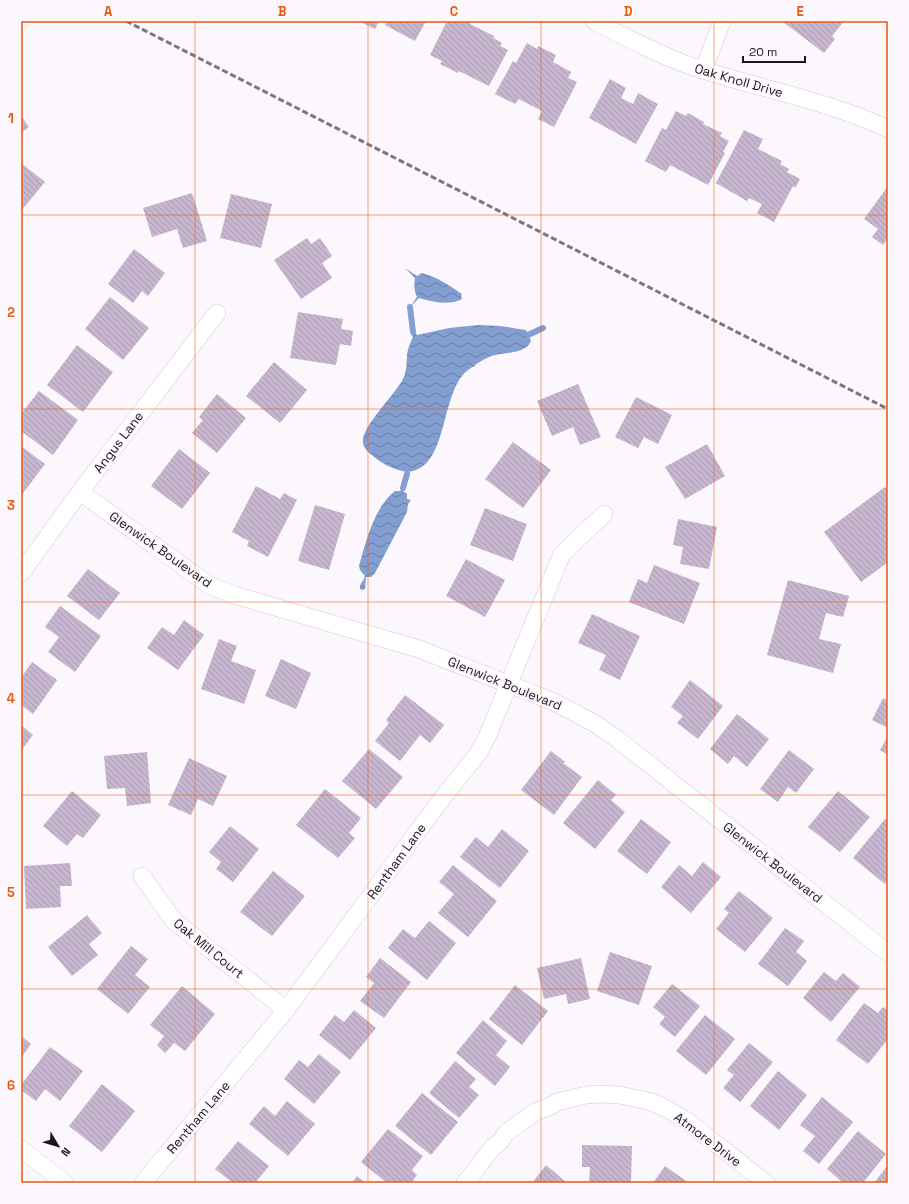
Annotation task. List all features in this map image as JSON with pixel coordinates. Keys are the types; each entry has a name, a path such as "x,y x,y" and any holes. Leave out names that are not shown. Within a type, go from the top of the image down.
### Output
{"street":[{"name":"Oak Knoll Drive","path":"594,21 659,53 704,69 860,116 888,129"},
{"path":"704,69 722,21"},
{"name":"Angus Lane","path":"21,573 80,492 217,313"},
{"name":"Glenwick Boulevard","path":"80,492 209,585 234,595 419,649 572,710 616,738 888,953"},
{"name":"Rentham Lane","path":"143,1183 286,1010 441,800 479,752 487,737 562,554 604,514"},
{"name":"Oak Mill Court","path":"142,876 174,922 286,1010"},
{"name":"Atmore Drive","path":"465,1183 506,1133 535,1112 557,1102 586,1095 599,1094 626,1096 652,1102 667,1109 687,1121 766,1183"},
{"path":"21,1149 65,1183"}],"water":[{"path":"405,268 417,276 422,273 443,282 462,294 462,299 446,303 419,298 410,307 417,297 414,288 415,278"},
{"path":"479,325 500,326 526,330 531,341 525,348 515,352 495,355 487,358 475,365 463,375 455,388 439,441 432,456 422,467 407,472 407,474 406,472 393,468 377,459 365,448 363,444 364,436 372,420 402,381 406,372 408,350 413,337 411,334 414,330 417,335 449,328"},
{"path":"404,488 403,491 407,494 407,499 411,500 408,504 407,512 375,573 371,577 366,577 365,589 360,589 365,576 360,570 359,566 376,515 388,498 395,491 400,491"}],"building":[{"path":"359,21 379,21 375,29"},
{"path":"383,21 426,21 415,41 385,25 386,22"},
{"path":"447,21 471,21 470,24 494,36 493,38 502,43 500,46 508,50 489,86 459,71 458,73 440,64 442,61 430,55"},
{"path":"782,21 844,21 832,36 835,39 824,53"},
{"path":"527,43 537,49 538,46 556,55 553,62 571,72 568,78 577,82 554,127 538,119 542,111 519,99 515,104 495,94 513,61 516,63"},
{"path":"610,79 626,88 621,98 633,104 638,93 658,104 636,144 589,118"},
{"path":"676,111 686,116 688,113 704,122 703,124 722,133 720,136 729,141 723,152 725,153 708,185 670,165 666,172 645,161 662,128 666,130"},
{"path":"21,116 29,127 21,133"},
{"path":"744,130 763,139 758,149 782,161 780,164 789,169 787,172 800,179 795,188 793,186 774,222 757,213 762,204 749,198 747,201 716,183"},
{"path":"21,163 45,182 21,211"},
{"path":"888,186 888,238 883,245 872,237 878,229 864,219"},
{"path":"192,193 207,241 183,248 177,229 152,237 143,208"},
{"path":"231,194 272,204 261,248 220,238"},
{"path":"307,238 311,244 320,238 332,256 322,263 332,278 301,299 274,260"},
{"path":"134,249 165,273 148,296 142,291 133,303 108,284"},
{"path":"110,297 149,328 123,360 85,329"},
{"path":"298,312 343,319 341,329 353,331 351,346 340,344 336,365 290,358"},
{"path":"77,345 113,372 83,412 47,385"},
{"path":"274,362 307,390 280,423 246,396"},
{"path":"578,384 601,437 580,445 573,427 552,436 537,401"},
{"path":"39,391 78,420 53,455 21,431 21,414"},
{"path":"217,394 246,418 217,453 192,433 203,420 199,417"},
{"path":"636,397 672,415 658,444 644,437 638,448 615,437"},
{"path":"513,442 551,470 523,508 485,479"},
{"path":"707,444 725,476 685,499 665,467"},
{"path":"21,446 45,464 21,496"},
{"path":"179,449 210,473 182,509 151,486"},
{"path":"256,486 280,499 284,493 297,500 268,557 247,546 249,541 232,532"},
{"path":"885,487 888,490 887,563 861,582 824,532"},
{"path":"315,505 345,514 329,570 298,561"},
{"path":"485,508 527,524 513,561 470,545"},
{"path":"678,519 717,527 709,569 680,564 683,547 673,545"},
{"path":"466,559 505,580 485,617 446,596"},
{"path":"654,565 700,583 684,624 629,602 638,579 647,583"},
{"path":"88,569 120,593 99,620 67,596"},
{"path":"788,580 849,596 843,617 826,613 819,639 841,644 833,673 767,655"},
{"path":"60,606 101,636 75,672 48,652 59,637 45,627"},
{"path":"592,614 640,636 620,680 599,670 606,655 578,643"},
{"path":"184,620 204,635 178,670 147,648 162,627 174,635"},
{"path":"219,639 237,646 231,661 256,670 244,704 201,689"},
{"path":"281,659 311,673 296,709 265,696"},
{"path":"32,662 57,680 33,714 21,705 21,674 23,675"},
{"path":"690,680 723,706 698,739 677,723 683,716 671,707"},
{"path":"405,695 444,725 430,743 420,735 400,761 375,741 389,723 386,720"},
{"path":"883,698 888,701 888,728 872,720"},
{"path":"737,714 769,739 747,767 734,756 728,764 710,749"},
{"path":"21,725 33,735 21,751"},
{"path":"888,736 888,755 880,750"},
{"path":"369,749 403,777 376,809 342,781"},
{"path":"789,750 814,769 796,793 788,787 778,802 760,789"},
{"path":"551,751 565,762 563,763 582,777 554,815 521,790"},
{"path":"147,752 151,803 127,806 125,788 107,789 104,756"},
{"path":"189,758 227,776 213,806 198,799 191,815 168,805"},
{"path":"598,780 616,795 611,800 625,812 595,849 563,823"},
{"path":"325,789 361,818 349,833 355,838 338,858 296,825"},
{"path":"72,791 101,815 83,838 77,834 67,846 43,826"},
{"path":"838,791 870,817 840,852 808,827"},
{"path":"641,819 671,842 647,874 617,851"},
{"path":"885,819 888,821 888,880 885,884 853,858"},
{"path":"230,826 259,849 233,882 216,869 221,862 209,852"},
{"path":"502,829 529,851 500,888 460,857 476,837 488,847"},
{"path":"703,862 721,877 691,913 661,887 679,865 692,876"},
{"path":"70,863 72,886 60,886 61,907 26,909 24,866"},
{"path":"453,865 497,901 468,937 438,913 454,894 439,882"},
{"path":"273,871 305,896 272,936 240,912"},
{"path":"739,891 773,918 745,952 716,929 729,913 724,909"},
{"path":"87,915 102,933 89,944 98,955 72,976 48,947"},
{"path":"429,921 456,943 427,980 388,948 403,929 415,938"},
{"path":"785,928 804,941 796,952 807,961 788,986 758,964"},
{"path":"131,946 148,959 135,975 150,987 128,1014 97,989"},
{"path":"610,952 652,966 639,1005 597,991"},
{"path":"380,958 411,982 384,1018 360,1001 374,983 366,977"},
{"path":"581,958 590,999 568,1004 566,994 544,999 537,968"},
{"path":"824,972 836,981 843,973 860,987 831,1022 803,998"},
{"path":"672,984 700,1006 675,1037 659,1024 665,1017 653,1007"},
{"path":"515,985 548,1011 522,1045 489,1019"},
{"path":"182,986 215,1014 185,1051 174,1043 165,1053 157,1045 164,1036 150,1025"},
{"path":"864,1003 878,1013 883,1007 888,1011 888,1039 868,1064 836,1040"},
{"path":"354,1010 376,1028 350,1060 319,1035 335,1015 344,1022"},
{"path":"705,1015 735,1039 706,1075 676,1051"},
{"path":"483,1020 507,1041 496,1055 510,1067 495,1086 456,1053"},
{"path":"21,1036 31,1044 21,1058"},
{"path":"749,1043 773,1062 740,1102 723,1088 734,1075 727,1070"},
{"path":"50,1047 83,1071 60,1101 45,1089 36,1101 21,1090 21,1085"},
{"path":"319,1054 341,1072 314,1104 284,1079 299,1060 308,1067"},
{"path":"455,1061 476,1079 469,1087 479,1095 459,1118 429,1093"},
{"path":"778,1071 807,1095 779,1130 750,1106"},
{"path":"102,1084 135,1111 102,1152 69,1126"},
{"path":"422,1093 458,1122 431,1155 395,1126"},
{"path":"822,1097 853,1122 819,1164 803,1151 815,1136 800,1125"},
{"path":"287,1101 315,1124 288,1156 249,1124 264,1106 275,1116"},
{"path":"388,1129 423,1156 412,1170 417,1175 411,1183 387,1183 361,1162"},
{"path":"858,1131 886,1154 863,1183 843,1183 827,1169"},
{"path":"238,1141 269,1166 255,1183 233,1183 215,1169"},
{"path":"582,1145 632,1146 631,1183 589,1183 590,1167 582,1167"},
{"path":"546,1165 567,1183 532,1183"},
{"path":"888,1165 888,1183 874,1183"},
{"path":"665,1166 689,1183 653,1183"},
{"path":"357,1176 366,1183 352,1183"}],"waterway":[{"path":"410,307 413,332"},
{"path":"528,335 543,328"},
{"path":"403,488 407,474"}],"railway":[{"path":"126,21 888,409"}]}
